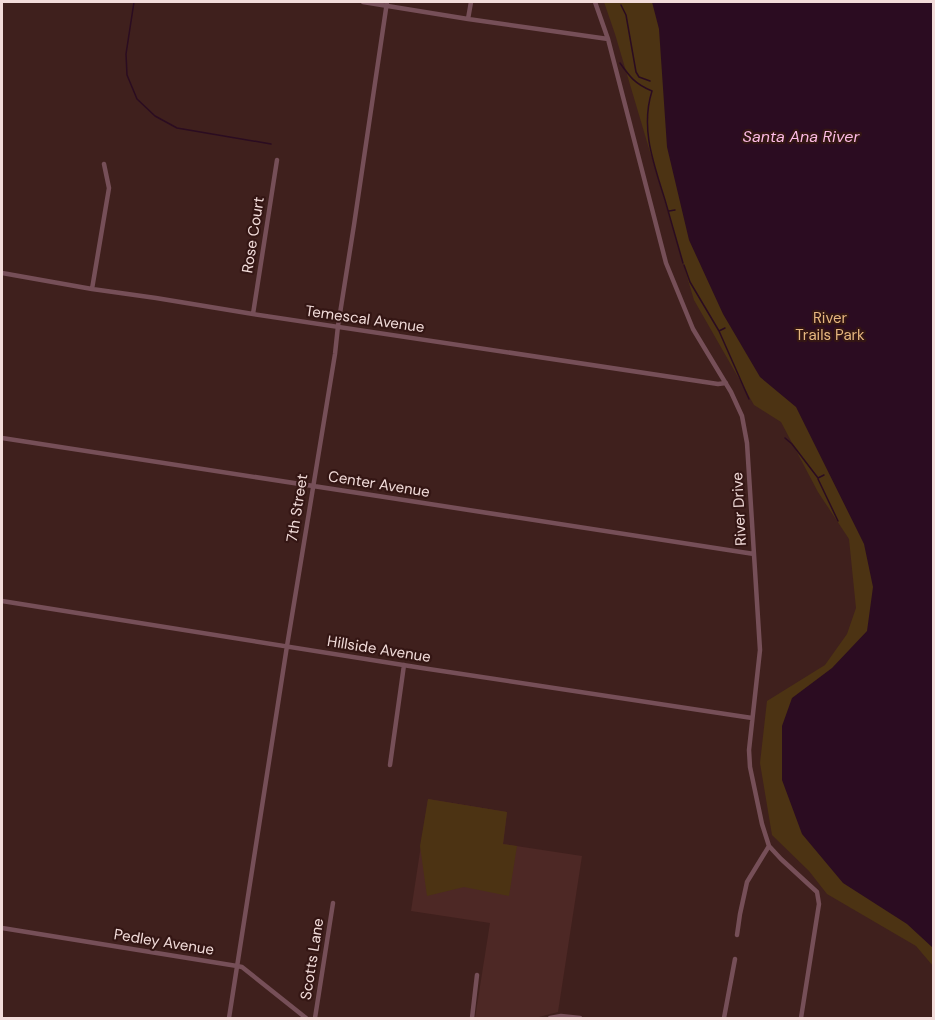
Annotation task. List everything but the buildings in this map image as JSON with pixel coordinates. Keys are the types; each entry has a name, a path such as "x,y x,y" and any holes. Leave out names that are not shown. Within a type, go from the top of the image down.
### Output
{"street":[{"path":"363,2 387,3 468,19 608,39"},
{"path":"468,19 471,2"},
{"name":"River Drive","path":"595,2 608,39 666,263 693,329 726,383 744,424 760,650 749,750 750,767 769,846 811,885 819,898 801,1018"},
{"name":"7th Street","path":"229,1018 335,354 387,3"},
{"name":"Rose Court","path":"253,314 277,160"},
{"path":"92,289 109,188 104,164"},
{"name":"Temescal Avenue","path":"2,273 253,314 718,384 726,383"},
{"name":"Center Avenue","path":"2,438 754,554"},
{"name":"Hillside Avenue","path":"2,601 752,718"},
{"path":"390,765 404,665"},
{"path":"737,935 747,882 769,846"},
{"name":"Scotts Lane","path":"315,1018 333,903"},
{"name":"Pedley Avenue","path":"2,928 242,967 306,1018"},
{"path":"724,1018 735,959"},
{"path":"472,1018 477,975"},
{"path":"550,1018 561,1016 580,1018"}],"shaded area":[{"path":"428,799 507,812 503,844 582,856 558,1012 535,1018 475,1018 490,923 411,911"}],"green space":[{"name":"Santa Ana River","path":"604,2 665,2 933,288 933,966 916,946 827,894 809,871 772,835 760,763 767,701 825,665 847,634 856,608 849,539 818,492 781,422 754,405 694,300"},
{"path":"428,799 507,812 503,844 517,846 509,896 464,887 427,896 420,846"}],"water":[{"name":"Santa Ana River","path":"652,2 933,2 933,948 907,924 843,883 802,834 782,780 782,726 792,698 832,668 867,631 873,587 864,544 796,407 760,377 723,314 689,240 667,147 659,29"}],"waterway":[{"path":"134,2 126,54 127,75 137,99 155,116 177,128 271,144"},
{"path":"621,5 626,15 636,72 639,77 650,81"},
{"path":"620,63 633,80 652,91 647,119 650,146 683,263"},
{"path":"669,211 675,210"},
{"path":"684,265 690,282 719,331"},
{"path":"725,328 719,331 749,399"},
{"path":"785,438 818,478 824,475"},
{"path":"818,479 838,521"}],"park label":[{"name":"River Trails Park","path":"830,326"}]}
